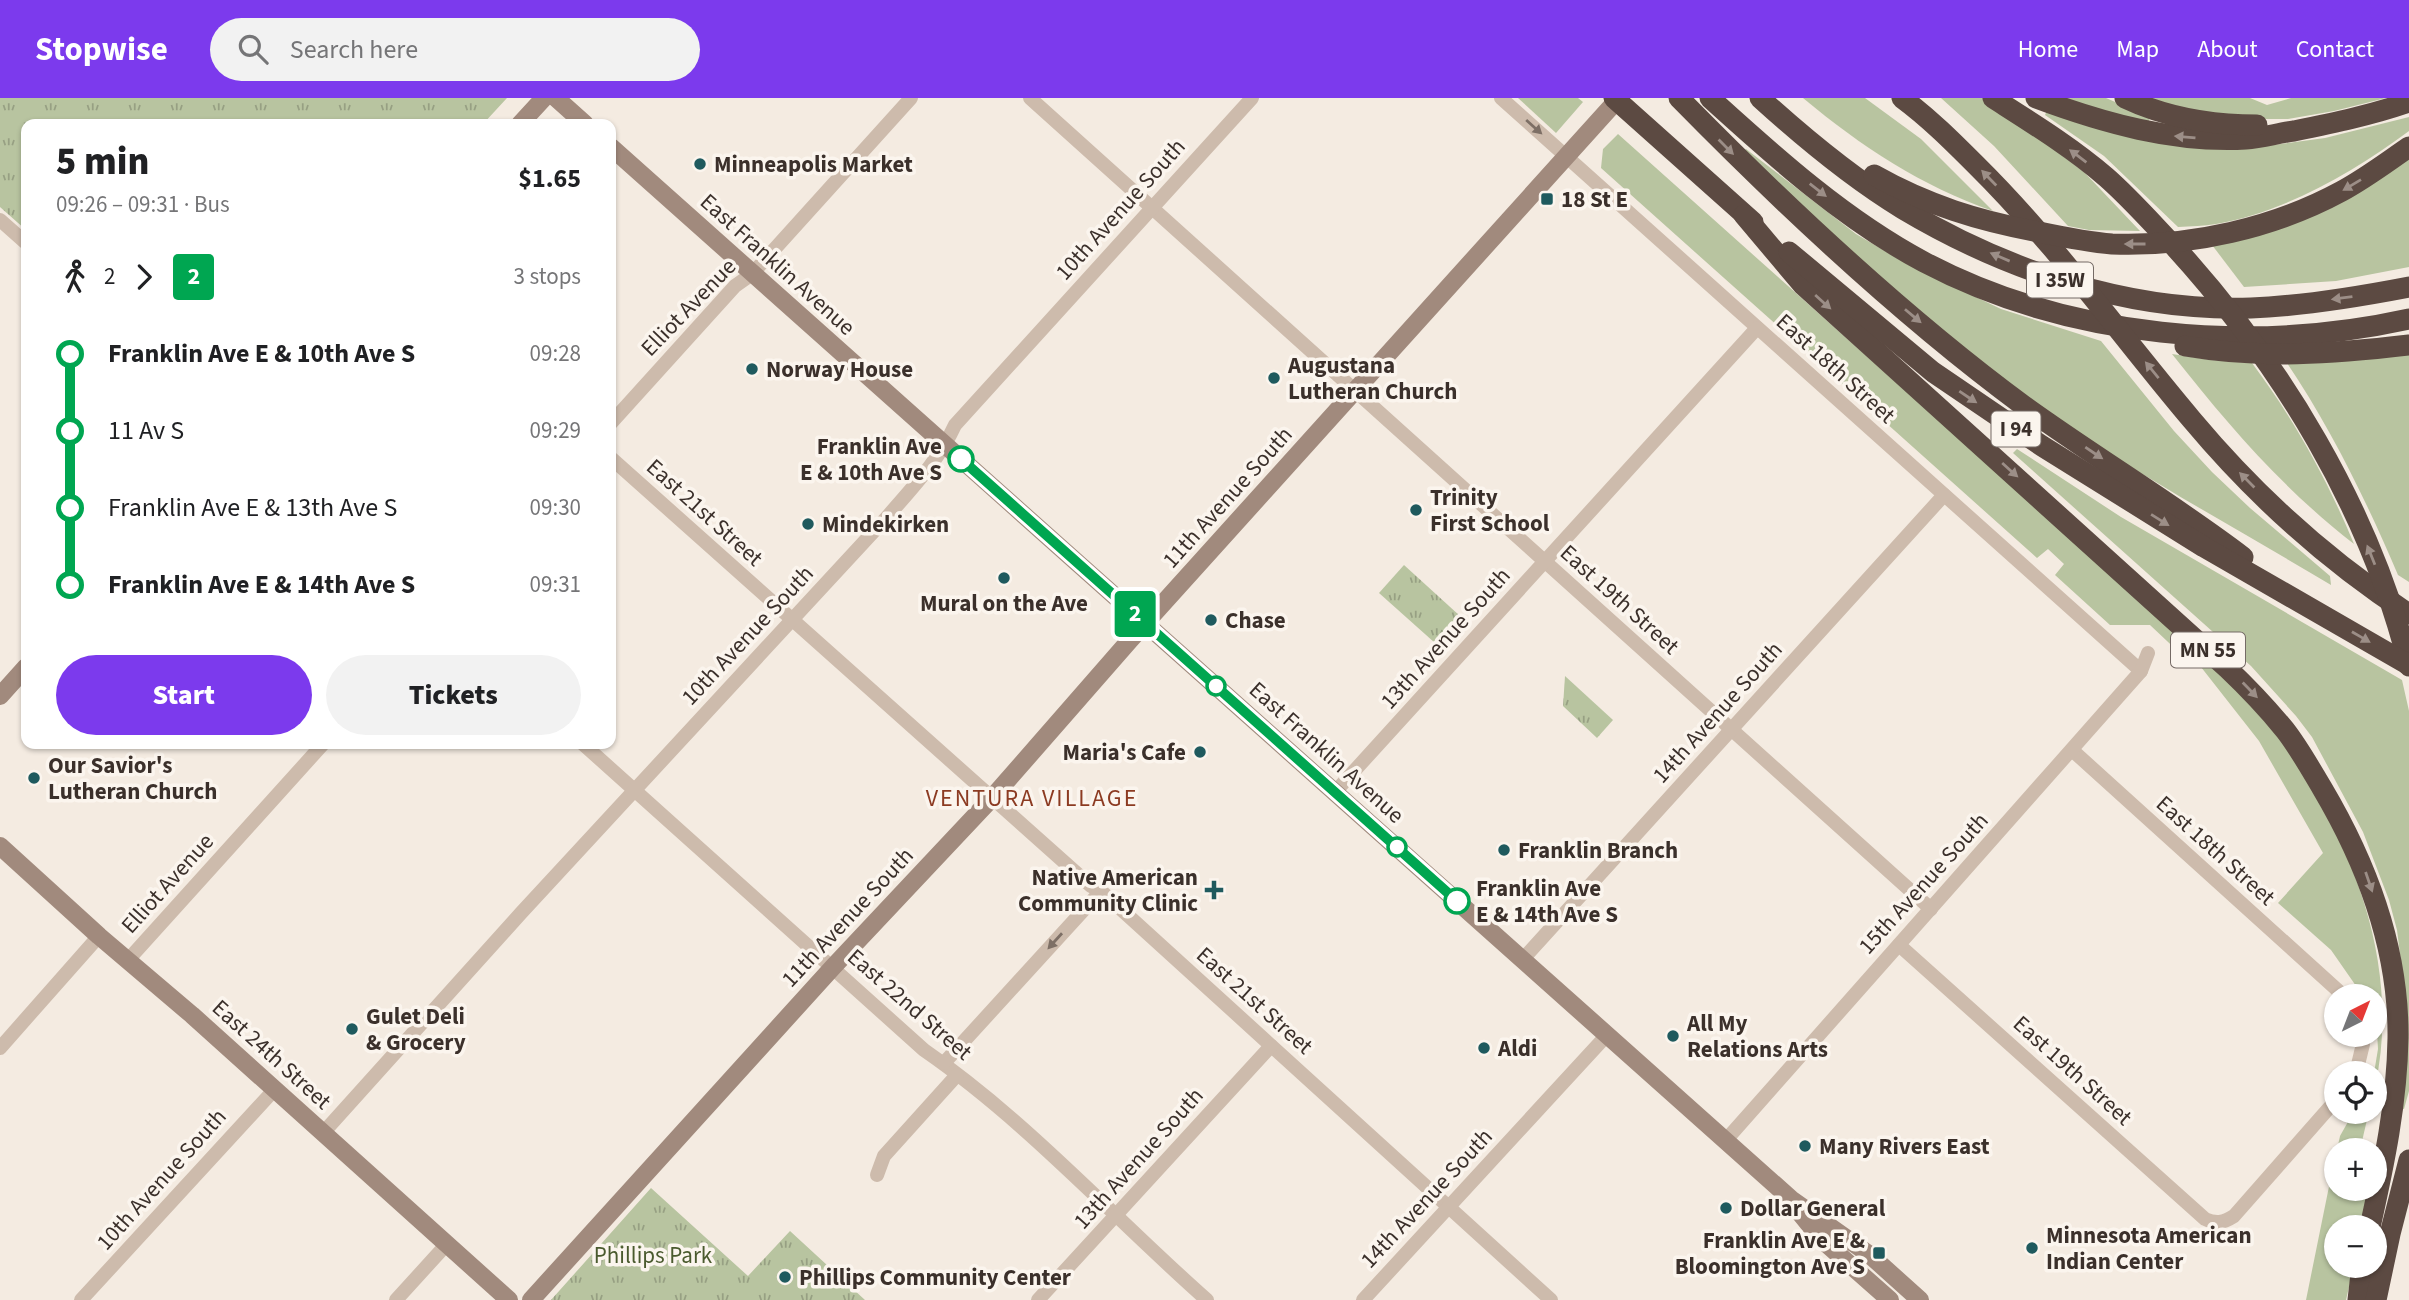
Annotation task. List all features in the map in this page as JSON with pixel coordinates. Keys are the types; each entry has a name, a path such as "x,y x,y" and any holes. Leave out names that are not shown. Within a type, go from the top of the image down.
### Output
{"highway":[{"name":"I 94","path":"1616,98 1744,215 1956,389 2204,547 2409,665"},
{"path":"1679,98 1796,213 1972,365 2052,425 2197,523 2312,610"},
{"name":"I 35W","path":"1710,98 1758,142 1875,233 1950,275 2021,302 2098,323 2215,336 2271,337 2312,334 2409,319"},
{"name":"I 35W","path":"1760,98 1836,161 1901,208 1995,255 2095,292 2179,306 2250,308 2344,298 2409,287"},
{"path":"1769,98 1844,155 1918,199 1983,221 2112,244 2176,241 2264,223 2342,191 2409,147"},
{"path":"1892,98 1969,158"},
{"path":"1902,98 1932,122 2044,236 2195,423 2241,474 2349,571 2409,614"},
{"path":"1993,98 2057,140 2106,177 2225,305 2294,404 2327,460 2390,602 2409,665"},
{"path":"2036,98 2120,125 2179,137 2249,139 2325,125 2409,102"},
{"path":"2124,98 2179,118 2214,123 2325,125"},
{"name":"MN 55","path":"1744,215 1803,285 2227,668 2273,715 2303,755 2340,817 2365,871 2386,938 2394,985 2398,1036 2395,1098 2372,1215"},
{"path":"2021,302 2055,316 2097,328 2221,352 2301,354 2409,345"},
{"path":"2376,1300 2409,1160"},
{"path":"2358,1300 2361,1278"}],"street":[{"path":"525,119 544,98"},
{"path":"556,98 579,119"},
{"name":"Elliot Avenue","path":"616,417 735,286 752,274 911,98"},
{"name":"East 19th Street","path":"1030,98 1931,909"},
{"name":"10th Avenue South","path":"323,1133 521,913 888,516 946,446 955,425 1252,98"},
{"name":"East 18th Street","path":"1501,98 2141,671"},
{"name":"11th Avenue South","path":"531,1300 833,967 991,799 1616,98"},
{"name":"East Franklin Avenue","path":"616,152 1791,1199 1870,1255 1920,1300"},
{"path":"0,220 21,239"},
{"name":"13th Avenue South","path":"1335,792 1757,328"},
{"name":"East 21st Street","path":"616,462 991,799 1091,887 1101,891 1551,1300"},
{"name":"14th Avenue South","path":"1523,959 1944,495"},
{"name":"15th Avenue South","path":"1726,1140 2141,671 2148,653"},
{"path":"0,696 21,673"},
{"name":"Elliot Avenue","path":"128,960 318,749"},
{"name":"East 22nd Street","path":"589,749 924,1049 1018,1125 1207,1300"},
{"name":"East 18th Street","path":"2072,750 2333,984"},
{"name":"East 24th Street","path":"0,846 509,1300"},
{"path":"944,1063 1101,891"},
{"name":"Elliot Avenue","path":"0,1048 99,936"},
{"name":"East 19th Street","path":"1899,945 2204,1219 2220,1223 2234,1216 2324,1114"},
{"name":"14th Avenue South","path":"1363,1300 1607,1035"},
{"name":"13th Avenue South","path":"1038,1300 1271,1046"},
{"path":"877,1175 884,1156 957,1075"},
{"name":"10th Avenue South","path":"81,1300 275,1089"},
{"name":"East Franklin Avenue","path":"1791,1199 1821,1239 1890,1300"},
{"path":"396,1300 446,1245"}],"green space":[{"path":"0,98 507,98 488,119 21,119 21,226 0,207"},
{"path":"1518,98 1578,98 1583,102 1556,133"},
{"path":"1803,98 1865,98 1921,139 1993,211 1941,190 1893,164 1847,133"},
{"path":"1941,98 1984,98 2002,110 2084,172 2140,231 2089,230 2068,226 1994,146"},
{"path":"2057,98 2106,98 2150,117 2148,125"},
{"path":"2140,98 2250,98 2267,105 2291,98 2386,98 2288,119 2244,119 2199,116"},
{"path":"2048,108 2273,145 2325,138 2409,117 2409,131 2342,175 2293,200 2242,218 2211,225 2178,227 2104,156 2045,115"},
{"path":"1618,134 2221,673 2295,759 2336,833 2352,867 2364,903 2374,939 2380,984 2355,984 2331,950 2278,903 2323,853 2259,741 2190,653 2185,658 2150,625 2110,625 2055,575 2064,564 2048,549 2037,558 1601,168 1603,149"},
{"path":"1746,149 1856,234 1907,264 2001,309 2101,341 2174,431 2212,472 2330,576 2331,585 2091,442 2015,389 1944,333 1876,274 1742,153"},
{"path":"2409,153 2409,267 2336,281 2244,287 2209,241"},
{"path":"2409,351 2409,582 2398,575 2347,465 2285,360"},
{"path":"2172,354 2252,363 2309,450 2354,544 2303,501 2257,455"},
{"path":"2017,449 2121,517 2402,680 2409,711 2409,1091 2404,1109 2397,1108 2405,994 2397,930 2389,900 2363,832 2312,737 2251,666 2013,453"},
{"path":"1404,565 1460,616 1435,643 1379,593"},
{"path":"1565,676 1613,720 1597,738 1563,706"},
{"path":"2381,1047 2379,1061 2376,1061 2378,1049"},
{"path":"2347,1124 2366,1124 2363,1138 2340,1136"},
{"name":"Phillips Park","path":"651,1188 748,1276 790,1231 865,1300 551,1300"},
{"path":"2326,1201 2367,1201 2364,1215 2324,1215 2324,1278 2351,1278 2346,1300 2306,1300"}],"bus line":[{"name":"2","path":"961,459 1457,901"}],"place":[{"name":"Minneapolis Market","path":"700,164"},
{"name":"18 St E","path":"1547,199"},
{"name":"Norway House","path":"752,369"},
{"name":"Augustana Lutheran Church","path":"1274,378"},
{"name":"Franklin Ave E & 10th Ave S","path":"961,459"},
{"name":"Trinity First School","path":"1416,510"},
{"name":"Mindekirken","path":"808,524"},
{"name":"Mural on the Ave","path":"1004,578"},
{"name":"Chase","path":"1211,620"},
{"name":"Maria's Cafe","path":"1200,752"},
{"name":"Our Savior's Lutheran Church","path":"34,778"},
{"name":"Franklin Branch","path":"1504,850"},
{"name":"Native American Community Clinic","path":"1214,890"},
{"name":"Franklin Ave E & 14th Ave S","path":"1457,901"},
{"name":"Gulet Deli & Grocery","path":"352,1029"},
{"name":"All My Relations Arts","path":"1673,1036"},
{"name":"Aldi","path":"1484,1048"},
{"name":"Many Rivers East","path":"1805,1146"},
{"name":"Dollar General","path":"1726,1208"},
{"name":"Minnesota American Indian Center","path":"2032,1248"},
{"name":"Franklin Ave E & Bloomington Ave S","path":"1879,1253"},
{"name":"Phillips Community Center","path":"785,1277"}],"district":[{"name":"VENTURA VILLAGE","path":"1032,798"}]}
